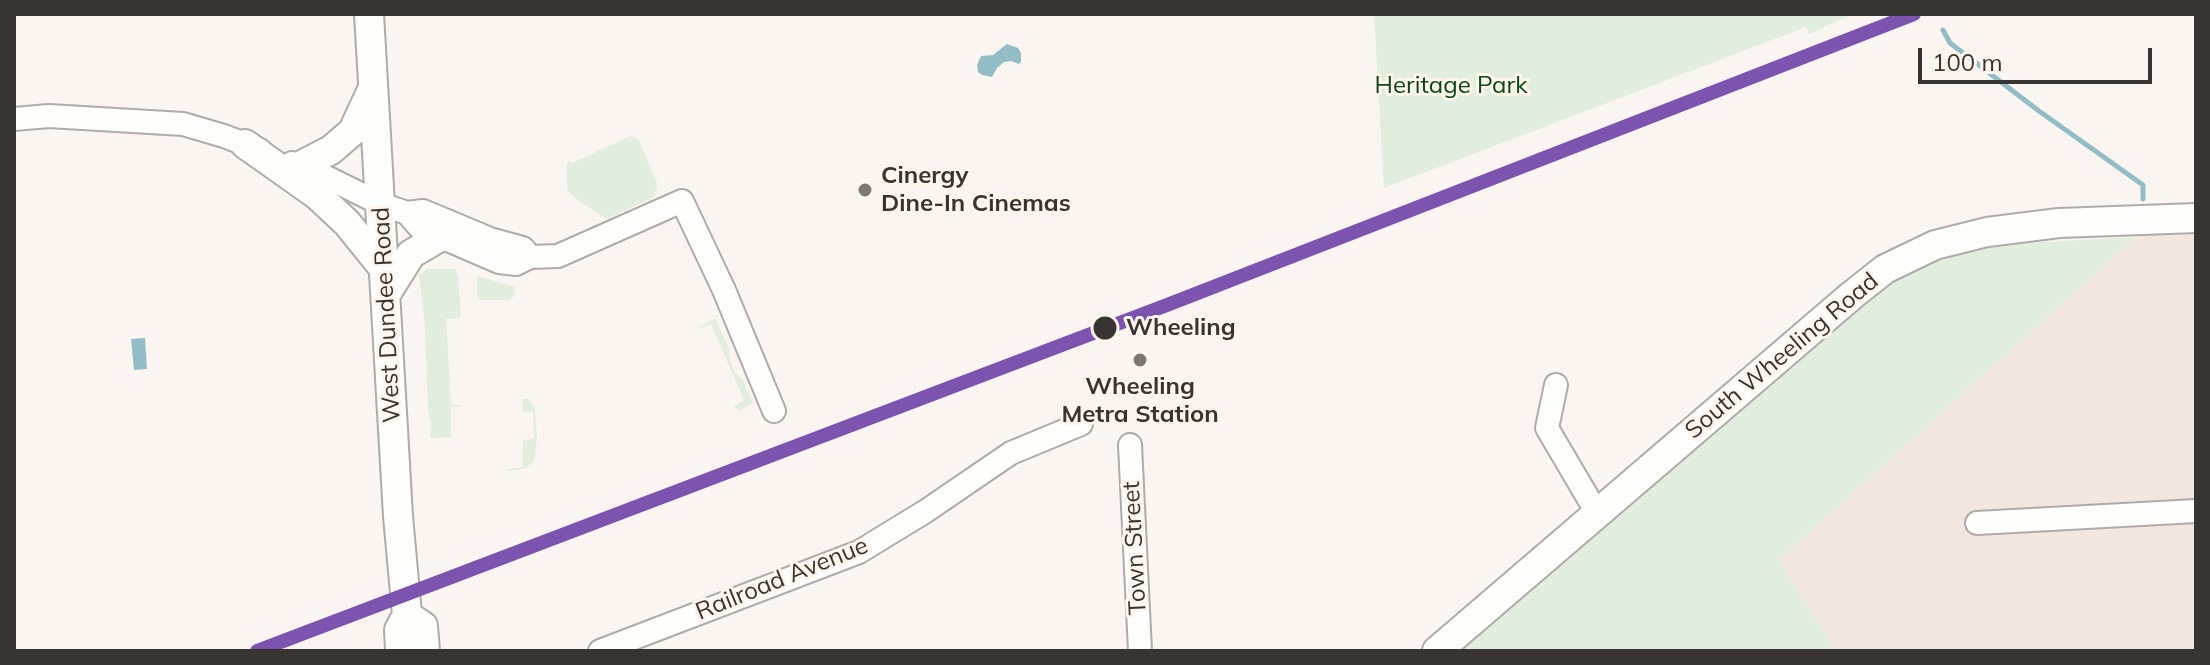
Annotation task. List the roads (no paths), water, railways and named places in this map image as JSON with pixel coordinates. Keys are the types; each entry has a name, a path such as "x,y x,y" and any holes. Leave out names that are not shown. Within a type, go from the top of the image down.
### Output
{"main road":[{"name":"West Dundee Road","path":"369,14 373,90 394,209 385,282 398,516 407,615 399,630 400,651"},
{"path":"300,166 331,150 353,131 373,90"},
{"path":"245,144 317,195 347,223 385,282 411,254 440,237"},
{"name":"South Wheeling Road","path":"1437,651 1885,269 1935,245 1987,232 2059,223 2196,218"},
{"name":"West Dundee Road","path":"407,615 423,626 425,651"}],"street":[{"path":"15,119 49,116 171,123 211,132 300,166 394,209 420,228 499,262 516,264 530,257 558,256 682,201 774,411"},
{"path":"394,209 423,211 490,239 523,248 530,257"},
{"path":"1556,385 1547,428 1597,513"},
{"name":"Railroad Avenue","path":"600,651 859,552 1011,453 1081,424"},
{"name":"Town Street","path":"1130,445 1140,651"},
{"path":"1977,523 2196,511"}],"water":[{"path":"1007,44 1018,48 1021,53 1019,64 1004,62 992,77 978,72 981,56 993,55"},
{"path":"145,338 147,369 134,370 131,339"}],"waterway":[{"path":"1943,30 1950,43 2143,185 2143,199"}],"place":[{"name":"Cinergy Dine-In Cinemas","path":"865,190"},
{"name":"Wheeling","path":"1105,328"},
{"name":"Wheeling Metra Station","path":"1140,360"}],"park label":[{"name":"Heritage Park","path":"1451,86"}]}
